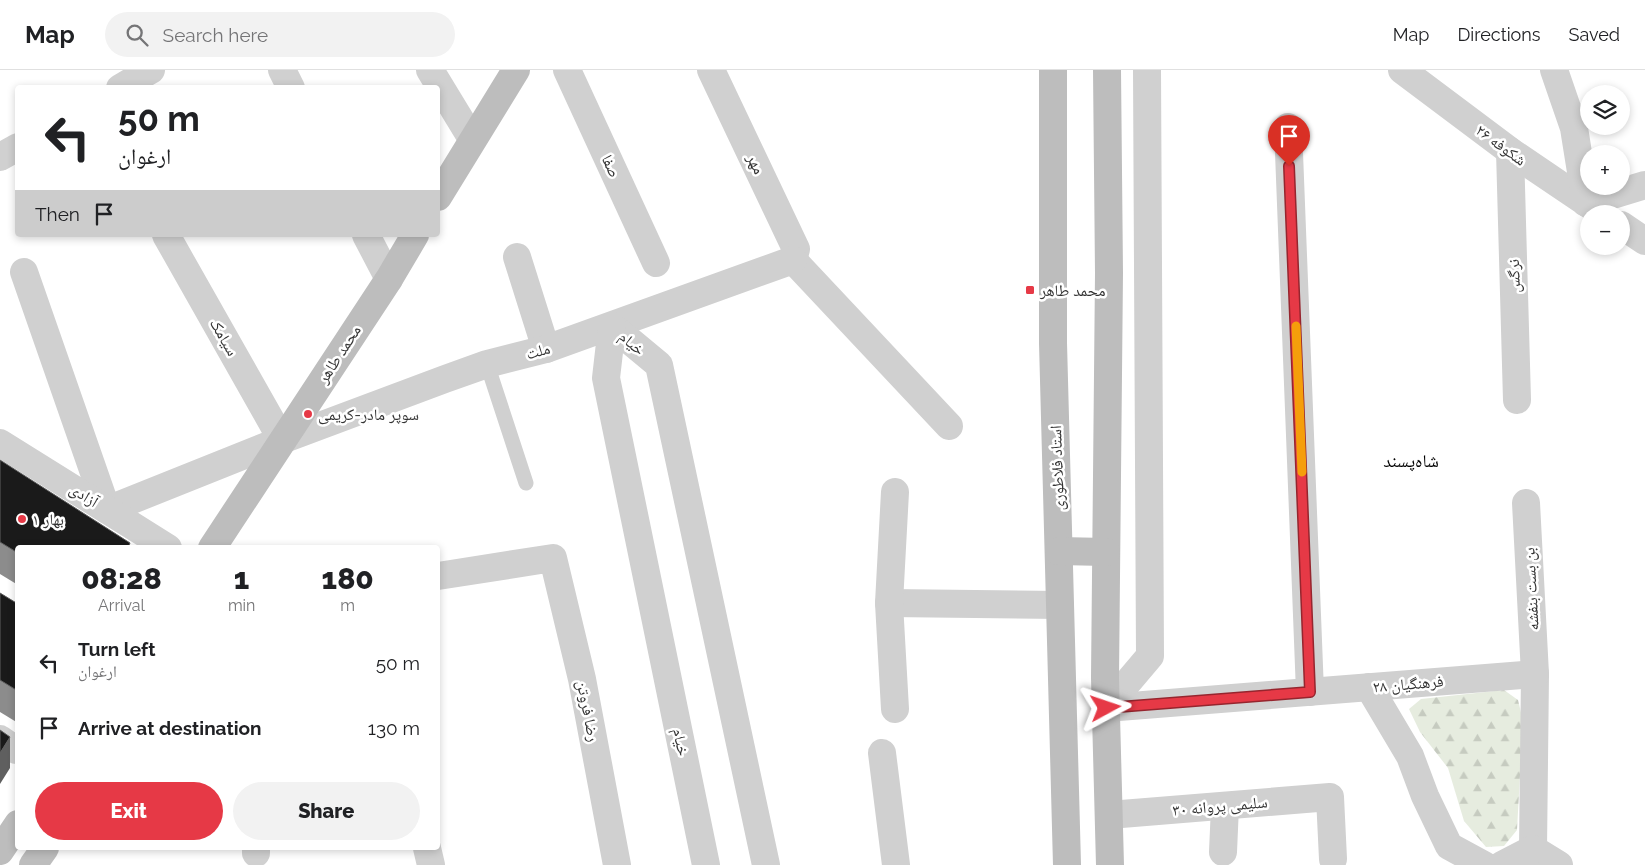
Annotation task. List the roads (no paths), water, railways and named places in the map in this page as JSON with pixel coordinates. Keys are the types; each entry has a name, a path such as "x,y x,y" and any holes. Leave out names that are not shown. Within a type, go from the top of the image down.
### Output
{"main road":[{"path":"440,194 516,70"},
{"name":"استاد فلاطوری","path":"1053,70 1053,343 1067,865"},
{"path":"1107,70 1106,708 1110,865"},
{"name":"محمد طاهر","path":"214,545 389,279 414,237"},
{"path":"1059,551 1106,552"},
{"path":"0,851 15,828"},
{"path":"34,865 44,850"}],"street":[{"path":"125,85 151,70"},
{"path":"430,70 439,85"},
{"name":"صفا","path":"567,70 656,262"},
{"name":"مهر","path":"711,70 796,249 793,260"},
{"path":"1106,708 1150,656 1148,70"},
{"name":"شکوفه ۲۶","path":"1402,70 1510,152 1590,205"},
{"path":"1554,70 1574,128 1594,205"},
{"path":"440,86 472,139"},
{"path":"1288,127 1310,692"},
{"path":"0,157 15,149"},
{"name":"نرگس","path":"1510,152 1517,400"},
{"path":"1602,205 1645,185"},
{"path":"1630,231 1645,241"},
{"name":"سیامک","path":"167,237 282,440"},
{"path":"367,237 389,279"},
{"path":"517,257 546,349"},
{"path":"793,260 949,426"},
{"name":"ملت","path":"108,510 282,440 487,364 546,349 793,260"},
{"path":"24,272 108,510"},
{"name":"خیام","path":"612,326 606,378 706,865"},
{"name":"خیام","path":"612,326 659,365 766,865"},
{"name":"آزادی","path":"0,443 163,545"},
{"path":"895,492 889,603 895,709"},
{"name":"بن بست بنفشه","path":"1526,503 1535,674"},
{"name":"رضا فروتن","path":"440,576 553,558 582,679 617,865"},
{"path":"889,603 1060,605"},
{"path":"1533,850 1535,674"},
{"name":"فرهنگیان ۲۸","path":"1106,708 1535,674"},
{"path":"1369,687 1410,756 1451,856 1484,865"},
{"path":"882,753 896,865"},
{"name":"سلیمی پروانه ۳۰","path":"1109,815 1330,798 1333,859"},
{"path":"1223,852 1225,806"},
{"path":"427,850 431,865"},
{"path":"1502,865 1533,850"},
{"path":"1533,850 1559,865"}],"lane":[{"path":"487,364 526,483"}],"place":[{"name":"محمد طاهر","path":"1030,290"},
{"name":"سوپر مادر-کریمی","path":"308,414"},
{"name":"بهار ۱","path":"22,519"}],"district":[{"name":"شاه‌پسند","path":"1411,460"}]}
